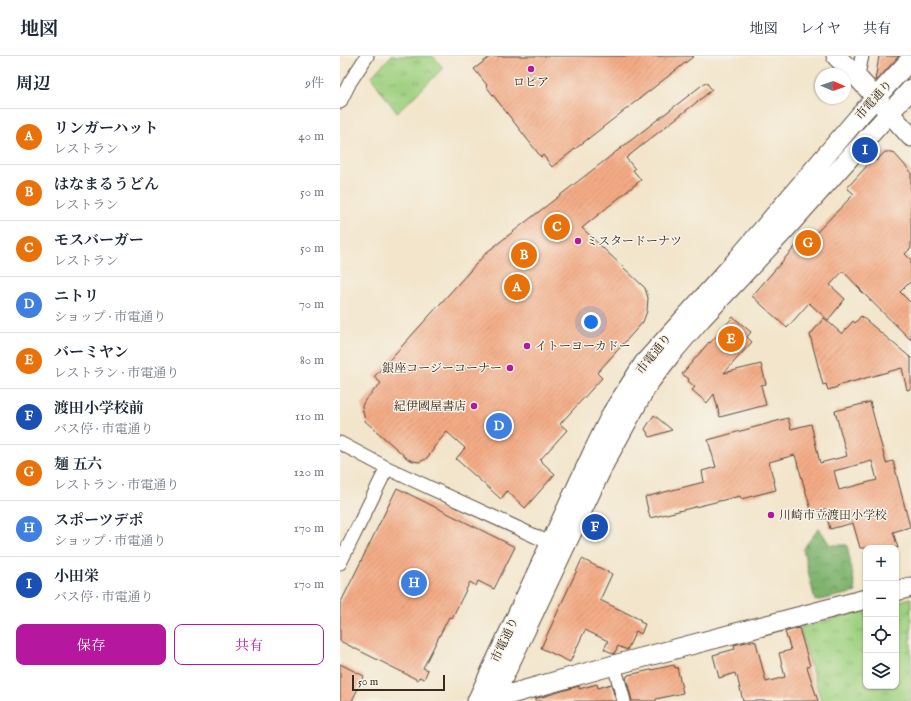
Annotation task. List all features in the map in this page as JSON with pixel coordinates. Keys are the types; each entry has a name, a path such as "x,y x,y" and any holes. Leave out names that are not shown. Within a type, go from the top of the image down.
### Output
{"street":[{"path":"340,102 353,77 367,56"},
{"path":"836,56 857,77 881,92 903,103 911,137"},
{"path":"857,77 862,56"},
{"name":"市電通り","path":"487,700 550,543 612,413 644,363 734,263 911,59"},
{"name":"市電通り","path":"487,700 605,462 648,384 702,318 903,103"},
{"path":"340,444 386,468 550,543"},
{"path":"340,563 386,468"},
{"path":"899,590 911,587"},
{"path":"487,700 524,696 614,665 863,600"},
{"path":"614,665 624,701"}],"green space":[{"path":"391,56 433,56 443,68 397,113 371,77"},
{"path":"819,528 830,545 847,545 856,592 815,601 803,549"},
{"path":"911,598 911,701 821,701 800,628 863,611 863,689 899,689 899,601"}],"building":[{"path":"491,56 694,56 552,167 543,155 541,157 474,69"},
{"path":"879,56 899,56 875,81"},
{"name":"イトーヨーカドー","path":"706,82 712,90 626,158 635,169 633,170 641,180 582,228 645,288 648,298 647,311 643,322 597,373 602,378 560,424 567,430 540,460 555,474 525,508 507,491 501,499 456,459 465,448 447,432 426,459 419,462 408,459 365,421 362,406 365,400 381,383 374,377 487,252"},
{"path":"885,152 893,152 911,172 911,248 905,254 911,260 911,281 900,292 911,303 911,340 860,290 843,271 830,285 845,299 828,320 809,303 787,328 752,296 807,233 812,237 854,194 847,188 873,159 876,161"},
{"path":"861,316 911,358 911,389 907,390 902,368 837,386 838,387 828,390 826,384 823,385 810,335 824,318 842,334 853,321 855,323"},
{"path":"733,317 751,332 747,337 752,342 724,373 761,364 766,384 761,385 766,405 720,417 714,394 707,403 692,390 695,387 688,381 689,379 682,374 709,342 710,343"},
{"path":"870,402 886,463 893,461 910,527 893,532 897,545 863,545 863,548 860,548 853,523 830,529 825,509 812,513 795,455 769,462 776,490 741,499 740,496 650,518 645,497 704,482 702,471 716,467 708,440 788,418 791,429 811,424 820,463 847,456 835,411","holes":["872,461 877,480 839,490 834,471"]},
{"path":"654,415 672,430 650,437 645,429"},
{"path":"397,488 515,547 494,589 478,581 476,586 470,582 452,618 449,617 423,668 428,670 424,679 419,677 418,680 340,641 340,604"},
{"path":"582,559 612,574 600,600 641,620 640,622 645,624 641,634 636,631 627,650 618,646 614,654 604,649 608,641 585,630 570,662 541,648"},
{"path":"799,628 810,666 807,667 818,701 743,701 735,673 719,678 713,655 735,649 734,645 751,641 756,642 766,682 785,677 779,653 791,650 785,632"},
{"path":"340,664 364,676 352,701 340,701"},
{"path":"674,665 675,668 677,667 683,693 656,699 656,701 632,701 626,677 628,675"},
{"path":"597,684 598,688 611,684 616,701 535,701 535,699 579,686 579,689"}],"place":[{"name":"ロピア","path":"531,69"},
{"name":"小田栄","path":"865,150"},
{"name":"モスバーガー","path":"557,227"},
{"name":"ミスタードーナツ","path":"578,241"},
{"name":"麺 五六","path":"808,243"},
{"name":"はなまるうどん","path":"524,255"},
{"name":"リンガーハット","path":"517,287"},
{"name":"バーミヤン","path":"731,339"},
{"name":"イトーヨーカドー","path":"527,346"},
{"name":"銀座コージーコーナー","path":"510,368"},
{"name":"紀伊國屋書店","path":"474,406"},
{"name":"ニトリ","path":"499,426"},
{"name":"川崎市立渡田小学校","path":"771,515"},
{"name":"渡田小学校前","path":"595,527"},
{"name":"スポーツデポ","path":"414,583"}]}
